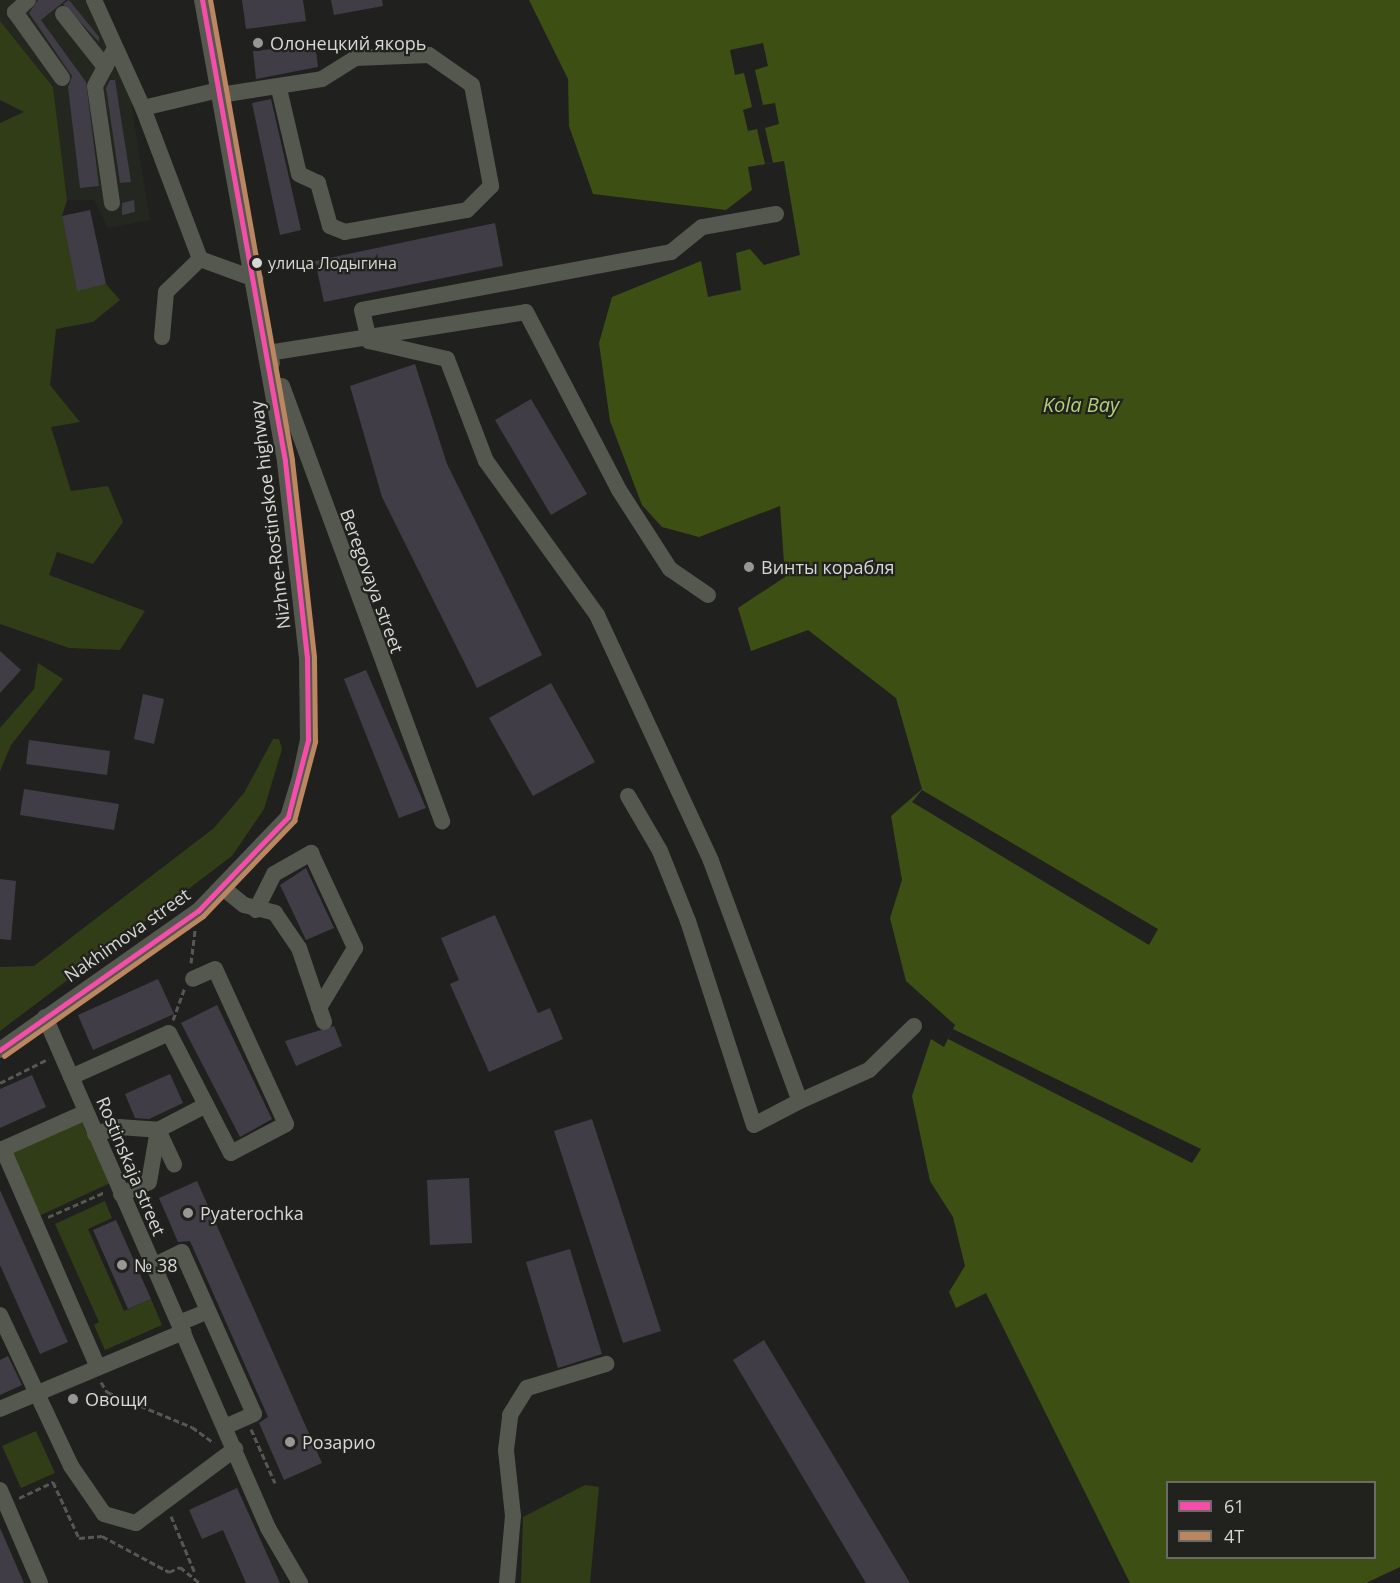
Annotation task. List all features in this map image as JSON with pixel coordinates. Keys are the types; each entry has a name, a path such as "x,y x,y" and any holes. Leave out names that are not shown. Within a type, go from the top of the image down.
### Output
{"street":[{"path":"28,0 15,12 62,78"},
{"path":"94,0 143,108 200,259 255,279"},
{"name":"Nizhne-Rostinskoe highway","path":"202,0 268,353 307,658 308,740 288,817 267,841"},
{"path":"63,14 105,68"},
{"path":"112,203 95,86 115,48"},
{"path":"143,108 220,93 279,89 322,79 355,58 429,55 472,85 491,186 467,210 345,232 338,229 330,225 318,183 299,174 279,89"},
{"path":"369,341 362,310 671,252 702,227 776,214"},
{"path":"162,337 166,292 200,259"},
{"path":"268,353 369,341 526,312 619,490 670,569 708,595"},
{"path":"369,341 447,359 486,461 597,615 711,861 800,1101"},
{"name":"Beregovaya street","path":"268,353 442,822"},
{"path":"628,796 660,851 688,921 754,1125 800,1101 869,1070 914,1026"},
{"name":"Nakhimova street","path":"0,1050 198,911 267,841"},
{"path":"223,888 256,910 275,913 299,948 321,1015 355,948 311,854 274,874 256,910"},
{"path":"71,1077 169,1033 231,1153 286,1124 215,969 190,976"},
{"name":"Rostinskaja street","path":"45,1017 268,1528 300,1583"},
{"path":"95,1134 119,1127 158,1130 206,1105"},
{"path":"86,1112 1,1150 100,1374"},
{"path":"158,1130 174,1164"},
{"path":"119,1190 149,1182 158,1130"},
{"path":"153,1266 182,1252 254,1414 225,1427"},
{"path":"0,1409 34,1393 100,1374 208,1311"},
{"path":"0,1315 7,1349 34,1393 71,1466 104,1515 136,1523 234,1449"},
{"path":"507,1583 513,1516 506,1450 510,1415 527,1388 606,1364"},
{"path":"2,1498 40,1583"}],"path":[{"path":"169,1033 190,976 198,911"},
{"path":"0,1083 60,1053"},
{"path":"35,1223 119,1190"},
{"path":"100,1374 107,1392 234,1449"},
{"path":"2,1498 53,1482 79,1538 102,1536 169,1572 180,1567 196,1575"},
{"path":"169,1500 172,1527 200,1583"}],"shaded area":[{"path":"0,0 88,0 129,90 150,220 108,228 94,200 67,200 53,87 0,21"},
{"path":"0,21 53,87 67,200 62,216 77,290 106,284 120,300 93,322 56,329 50,385 80,422 51,427 71,491 108,486 123,522 93,564 57,552 49,575 145,611 120,650 69,648 0,624 0,123 24,112 0,100"},
{"path":"38,663 63,679 11,745 0,771 0,728 34,689"},
{"path":"273,739 279,739 282,749 264,809 232,856 0,1031 0,967 34,966 214,828 244,793"},
{"path":"80,1119 110,1183 39,1216 8,1151"},
{"path":"105,1201 112,1218 88,1229 124,1311 151,1299 162,1325 105,1350 94,1325 99,1322 55,1224"},
{"path":"36,1431 55,1473 21,1488 2,1446"},
{"path":"585,1485 599,1487 590,1583 521,1583 523,1517"}],"water":[{"name":"Kola Bay","path":"529,0 1400,0 1400,1583 1130,1583 986,1293 956,1308 949,1292 965,1266 953,1217 930,1181 912,1096 931,1039 944,1047 955,1025 906,981 890,918 902,880 891,816 922,789 896,698 808,630 751,651 738,608 785,577 780,506 699,537 662,527 642,505 610,421 599,343 612,297 701,261 708,297 741,290 736,253 750,249 764,265 800,255 784,161 748,167 752,190 726,210 593,194 569,126 568,79"}],"pier":[{"path":"763,43 768,66 755,70 763,105 775,103 779,124 765,128 773,163 765,164 757,129 748,131 743,110 752,107 744,73 735,75 730,50"},
{"path":"922,790 1158,929 1149,945 912,802"},
{"path":"953,1029 1201,1149 1192,1163 948,1039"},
{"path":"1400,1567 1400,1583 1366,1583"}],"building":[{"path":"38,0 66,0 41,20 86,82 99,186 80,188 68,87 72,76 29,13"},
{"path":"69,0 99,37 99,42 63,4"},
{"path":"242,0 303,0 306,21 246,29"},
{"path":"331,0 382,0 383,6 334,15"},
{"path":"315,44 318,67 256,79 253,51"},
{"path":"110,80 115,80 131,182 120,183 106,88"},
{"path":"271,99 301,230 280,235 252,103"},
{"path":"134,200 135,212 122,215 122,203"},
{"path":"90,210 106,284 77,291 62,216"},
{"path":"495,223 503,266 324,302 315,261"},
{"path":"415,364 447,464 542,655 477,688 382,497 350,386"},
{"path":"531,399 587,494 551,515 495,420"},
{"path":"0,651 21,670 0,693"},
{"path":"366,670 426,808 399,818 344,679"},
{"path":"551,683 595,762 533,796 489,718"},
{"path":"143,694 164,699 154,744 134,739"},
{"path":"29,740 110,751 107,775 26,764"},
{"path":"24,789 119,804 114,830 20,815"},
{"path":"306,868 334,928 306,940 280,885"},
{"path":"0,879 16,881 11,940 0,939"},
{"path":"495,915 538,1013 550,1008 563,1039 489,1072 450,984 459,980 441,938"},
{"path":"158,979 174,1014 93,1050 78,1015"},
{"path":"217,1005 272,1119 240,1137 181,1023"},
{"path":"334,1026 342,1046 296,1066 285,1041"},
{"path":"170,1074 183,1103 149,1119 135,1118 125,1094"},
{"path":"32,1075 46,1107 0,1128 0,1089"},
{"path":"592,1119 661,1331 623,1343 554,1131"},
{"path":"469,1178 472,1243 430,1245 427,1180"},
{"path":"197,1181 322,1463 284,1480 259,1423 268,1417 190,1241 178,1242 159,1198"},
{"path":"0,1190 68,1342 40,1354 0,1265"},
{"name":"№ 38","path":"116,1220 151,1299 128,1309 93,1230"},
{"path":"570,1249 602,1354 558,1368 526,1262"},
{"path":"764,1340 910,1583 866,1583 733,1360"},
{"path":"8,1356 22,1385 0,1395 0,1360"},
{"path":"237,1488 280,1583 246,1583 223,1530 202,1539 189,1510"},
{"path":"0,1528 24,1583 0,1583"}],"transit line":[{"name":"61","path":"0,1050 198,911 288,817 308,740 307,658 285,461 202,0"},
{"name":"4Т","path":"4,1056 203,916 294,821 315,742 314,657 292,460 210,0"}],"place":[{"name":"Олонецкий якорь","path":"258,43"},
{"name":"улица Лодыгина","path":"257,263"},
{"name":"Винты корабля","path":"749,567"},
{"name":"Pyaterochka","path":"188,1213"},
{"name":"№ 38","path":"122,1265"},
{"name":"Овощи","path":"73,1399"},
{"name":"Розарио","path":"290,1442"}]}
